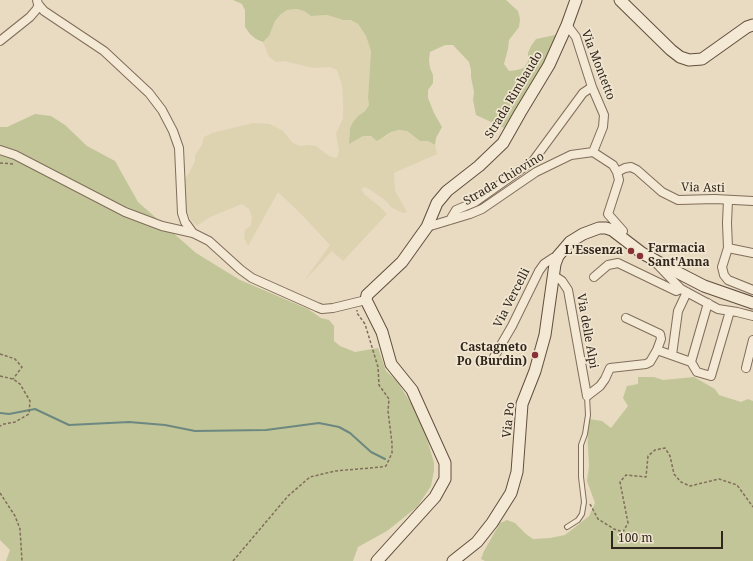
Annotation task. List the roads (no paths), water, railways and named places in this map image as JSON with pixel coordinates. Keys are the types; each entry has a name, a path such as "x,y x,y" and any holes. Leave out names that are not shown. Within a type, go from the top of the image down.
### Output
{"street":[{"name":"Strada Rimbaudo","path":"362,300 402,262 427,227 437,203 447,190 479,166 504,143 549,65 567,25 576,0"},
{"path":"620,0 671,50 689,60 702,58 747,27 753,25"},
{"path":"0,42 30,17 36,10 38,2"},
{"path":"38,2 44,11 104,51 149,93 162,110 173,131 179,148 182,213 185,222 193,233"},
{"name":"Via Montetto","path":"567,25 576,37 592,87 604,115 603,126 593,152"},
{"name":"Strada Chiovino","path":"450,220 456,210 475,202 534,161 583,93 592,87"},
{"path":"0,150 15,155 125,212 162,226 193,233 209,241 252,278 317,307 322,309 333,308 362,300 382,332 390,364 412,390 445,463 445,479 435,497 377,561"},
{"path":"593,152 613,165 617,172 619,180 608,214 623,231 620,236"},
{"name":"Strada Chiovino","path":"427,227 482,209 536,172 572,155 593,152"},
{"name":"Via Asti","path":"617,172 631,167 637,170 662,192 678,200 715,199 753,201"},
{"path":"728,200 726,223 728,248 722,267 724,275 728,280 753,290"},
{"path":"556,260 566,246 575,238 599,228 606,228 612,230 653,259 704,286 753,303"},
{"path":"728,248 753,253"},
{"name":"Via Vercelli","path":"494,357 512,326 539,271 544,264 552,258 556,260"},
{"path":"653,259 684,291 708,303 718,310 753,316"},
{"name":"Via Po","path":"453,561 477,542 492,523 511,493 517,472 522,404 535,371 545,335 556,260"},
{"path":"594,278 608,265 618,263 676,291 684,291"},
{"name":"Via delle Alpi","path":"553,275 562,281 568,290 587,396 600,386 610,368 646,364 650,362 657,350"},
{"path":"672,355 678,311 684,291"},
{"path":"691,362 708,303"},
{"path":"626,318 660,334 661,339 657,350 691,362 697,372 711,376 730,311"},
{"path":"746,368 753,340"}],"lane":[{"name":"Via delle Alpi","path":"567,526 578,520 582,514 584,502 581,477 581,445 585,434 588,415 587,396"}],"waterway":[{"path":"0,413 9,414 35,409 69,425 129,422 165,425 195,431 266,430 319,423 339,427 350,433 371,452 385,459"}],"place":[{"name":"L'Essenza","path":"631,251"},
{"name":"Farmacia Sant'Anna","path":"640,256"},
{"name":"Castagneto Po (Burdin)","path":"535,355"}]}
